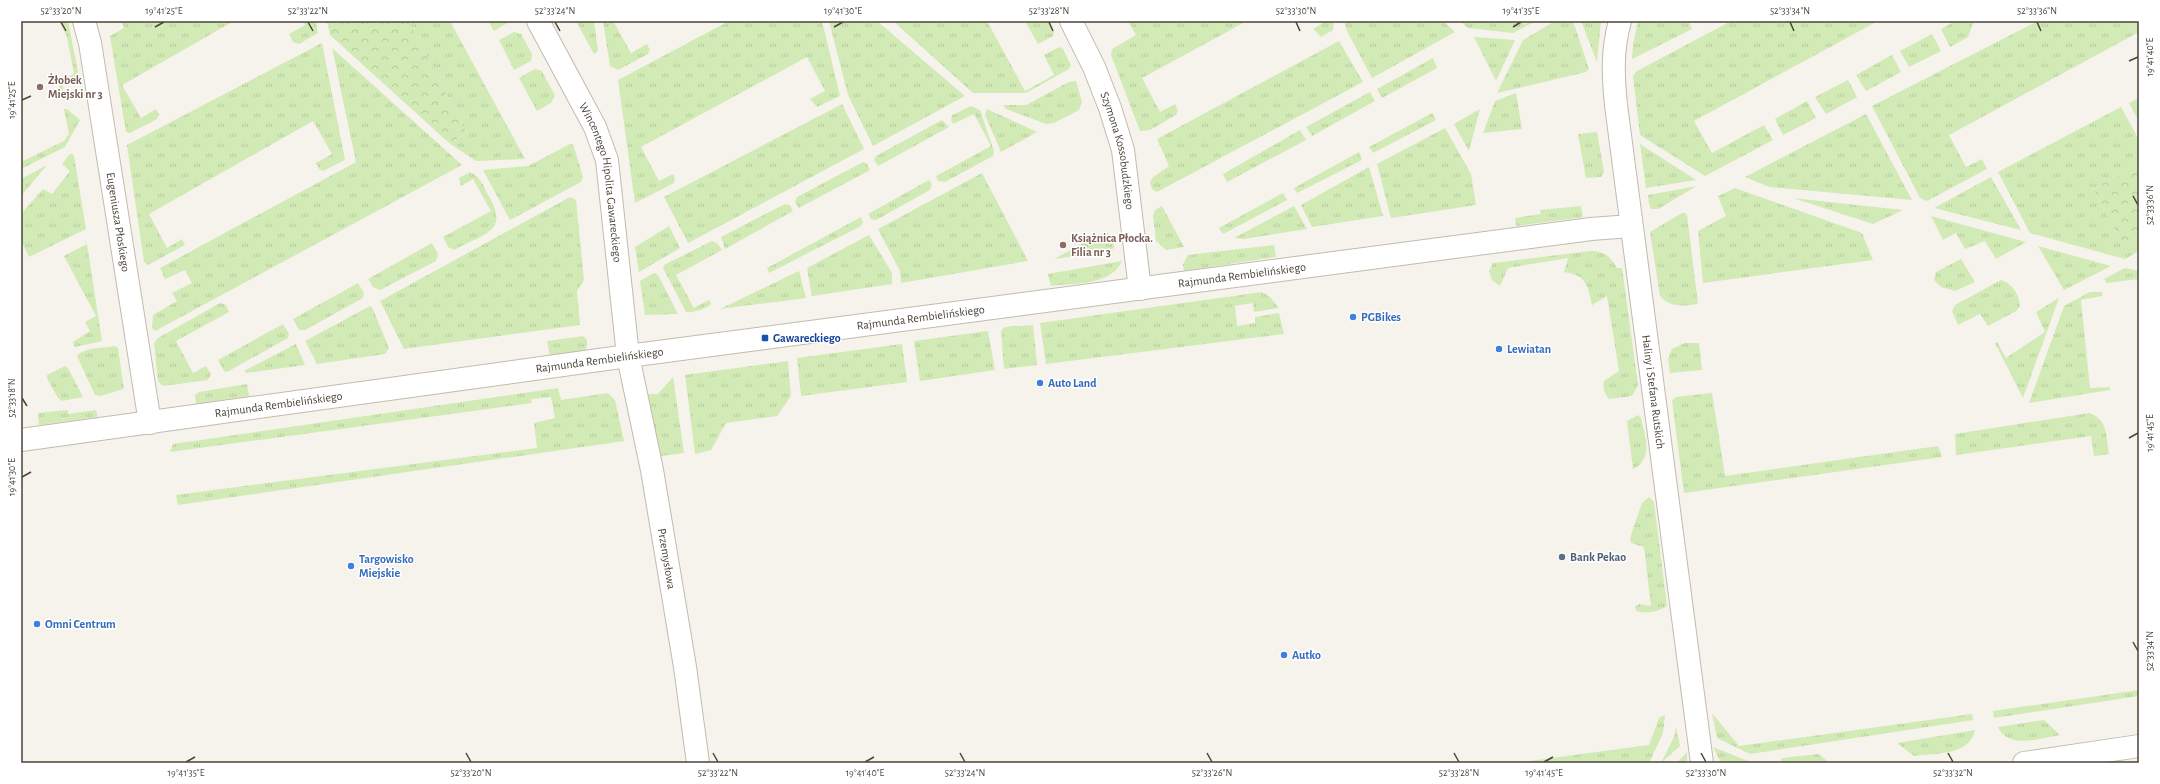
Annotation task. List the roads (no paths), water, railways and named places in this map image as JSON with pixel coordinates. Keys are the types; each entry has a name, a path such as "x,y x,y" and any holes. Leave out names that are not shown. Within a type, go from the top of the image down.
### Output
{"street":[{"name":"Eugeniusza Płoskiego","path":"84,21 90,43 150,423"},
{"name":"Wincentego Hipolita Gawareckiego","path":"538,21 594,126 607,160 628,356"},
{"name":"Szymona Kossobudzkiego","path":"1071,21 1094,67 1110,108 1123,150 1140,288"},
{"name":"Haliny i Stefana Rutskich","path":"1620,21 1614,42 1613,71 1702,763"},
{"name":"Rajmunda Rembielińskiego","path":"21,440 628,356 1576,231 1632,226"},
{"name":"Przemysłowa","path":"628,356 652,470 686,667 698,763"},
{"path":"2024,763 2139,746"}],"place":[{"name":"Żłobek Miejski nr 3","path":"40,87"},
{"name":"Książnica Płocka. Filia nr 3","path":"1063,245"},
{"name":"PGBikes","path":"1353,317"},
{"name":"Gawareckiego","path":"765,338"},
{"name":"Lewiatan","path":"1499,349"},
{"name":"Auto Land","path":"1040,383"},
{"name":"Bank Pekao","path":"1562,557"},
{"name":"Targowisko Miejskie","path":"351,566"},
{"name":"Omni Centrum","path":"37,624"},
{"name":"Autko","path":"1284,655"}]}
